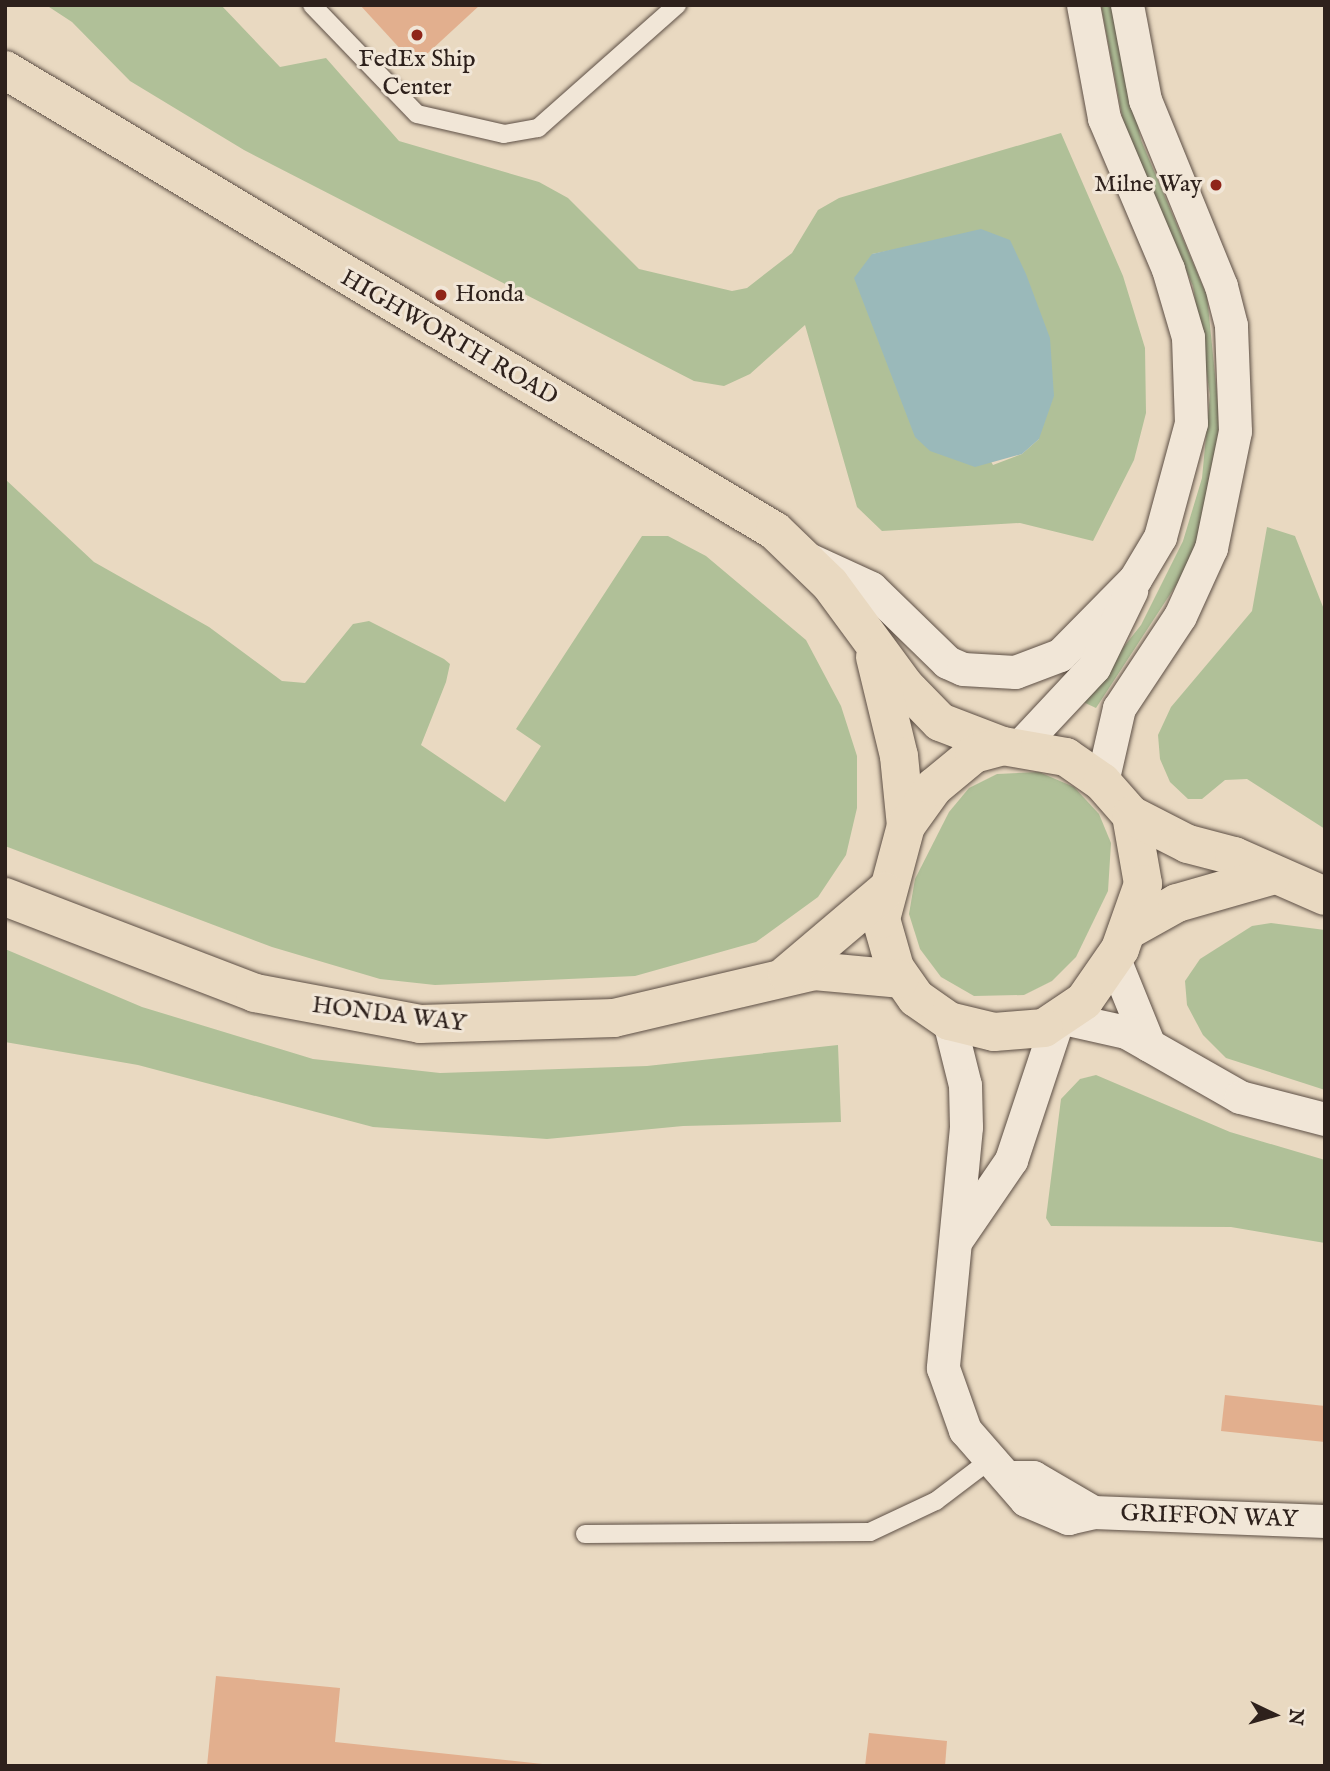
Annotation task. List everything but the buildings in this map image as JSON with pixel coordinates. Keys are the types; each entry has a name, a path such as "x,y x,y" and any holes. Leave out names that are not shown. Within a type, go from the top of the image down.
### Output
{"main road":[{"name":"HIGHWORTH ROAD","path":"5,70 207,196 740,509 803,556 940,722 1012,746 1066,757 1102,782 1131,815"},
{"name":"HIGHWORTH ROAD","path":"869,633 896,744 906,826"},
{"path":"1012,746 954,766 906,826 885,891 881,919 900,979 949,1021 994,1032 1060,1020 1099,984 1121,945 1143,884 1131,815"},
{"path":"1131,815 1271,877 1325,896"},
{"path":"1121,945 1177,903 1271,877"},
{"name":"HONDA WAY","path":"787,974 885,891"},
{"name":"HONDA WAY","path":"5,897 255,993 419,1024 614,1018 787,974 835,970 900,979"}],"street":[{"path":"1012,746 1094,667 1118,628 1135,579 1160,537 1178,488 1191,423 1192,364 1168,269 1104,117 1083,5"},
{"path":"1102,782 1119,708 1180,615 1211,548 1235,430 1231,326 1221,286 1145,100 1127,5"},
{"path":"803,556 871,588 947,662 987,673 1016,672 1060,655 1135,579"},
{"path":"1121,945 1150,1045"},
{"path":"957,1240 1011,1160 1060,1020 1113,1027 1240,1097 1325,1119"},
{"path":"949,1021 966,1106 957,1240 943,1368 955,1411 999,1468"},
{"name":"GRIFFON WAY","path":"999,1468 1033,1477 1093,1512 1325,1521"}],"lane":[{"path":"312,5 417,114 505,134 538,128 677,5"},
{"path":"585,1534 870,1532 999,1468"}],"green space":[{"path":"46,5 221,5 280,67 326,58 399,141 539,182 568,198 639,269 732,291 747,288 792,253 818,210 839,198 1061,133 1123,276 1145,348 1146,413 1134,460 1093,541 1020,523 882,531 857,507 805,325 750,374 724,386 694,381 244,150 130,81 72,22","holes":["913,246 1039,439 1022,454 993,465 872,254"]},
{"path":"1101,5 1111,5 1141,140 1207,296 1220,424 1197,540 1182,576 1096,708 1081,701 1141,625 1183,541 1202,478 1210,395 1193,286 1125,131"},
{"path":"5,479 94,562 209,627 282,681 305,683 353,624 369,621 444,659 450,664 446,682 421,745 505,802 541,746 516,729 642,536 668,536 706,556 806,640 841,706 857,756 857,808 846,855 818,897 756,942 635,976 435,985 380,979 272,947 5,846"},
{"path":"1267,527 1295,536 1325,612 1325,829 1247,779 1225,780 1202,799 1188,799 1170,782 1160,759 1158,735 1171,707 1252,611"},
{"path":"1039,772 1074,787 1099,814 1111,843 1108,891 1076,957 1052,981 1024,995 974,996 941,977 920,949 909,914 915,879 949,812 969,788 997,774"},
{"path":"1271,923 1325,930 1325,1090 1226,1058 1203,1035 1187,1005 1185,981 1200,959 1252,926"},
{"path":"5,949 142,1007 313,1059 440,1073 647,1066 838,1045 841,1122 683,1126 547,1139 373,1127 138,1065 5,1042"},
{"path":"1096,1075 1230,1132 1325,1160 1325,1243 1231,1227 1051,1226 1046,1218 1061,1099 1080,1079"}],"water":[{"path":"981,229 1010,240 1026,274 1050,338 1054,396 1039,439 1022,454 975,467 930,451 915,437 854,278 872,254"}],"place":[{"name":"FedEx Ship Center","path":"417,35"},
{"name":"Milne Way","path":"1216,185"},
{"name":"Honda","path":"441,295"}]}
